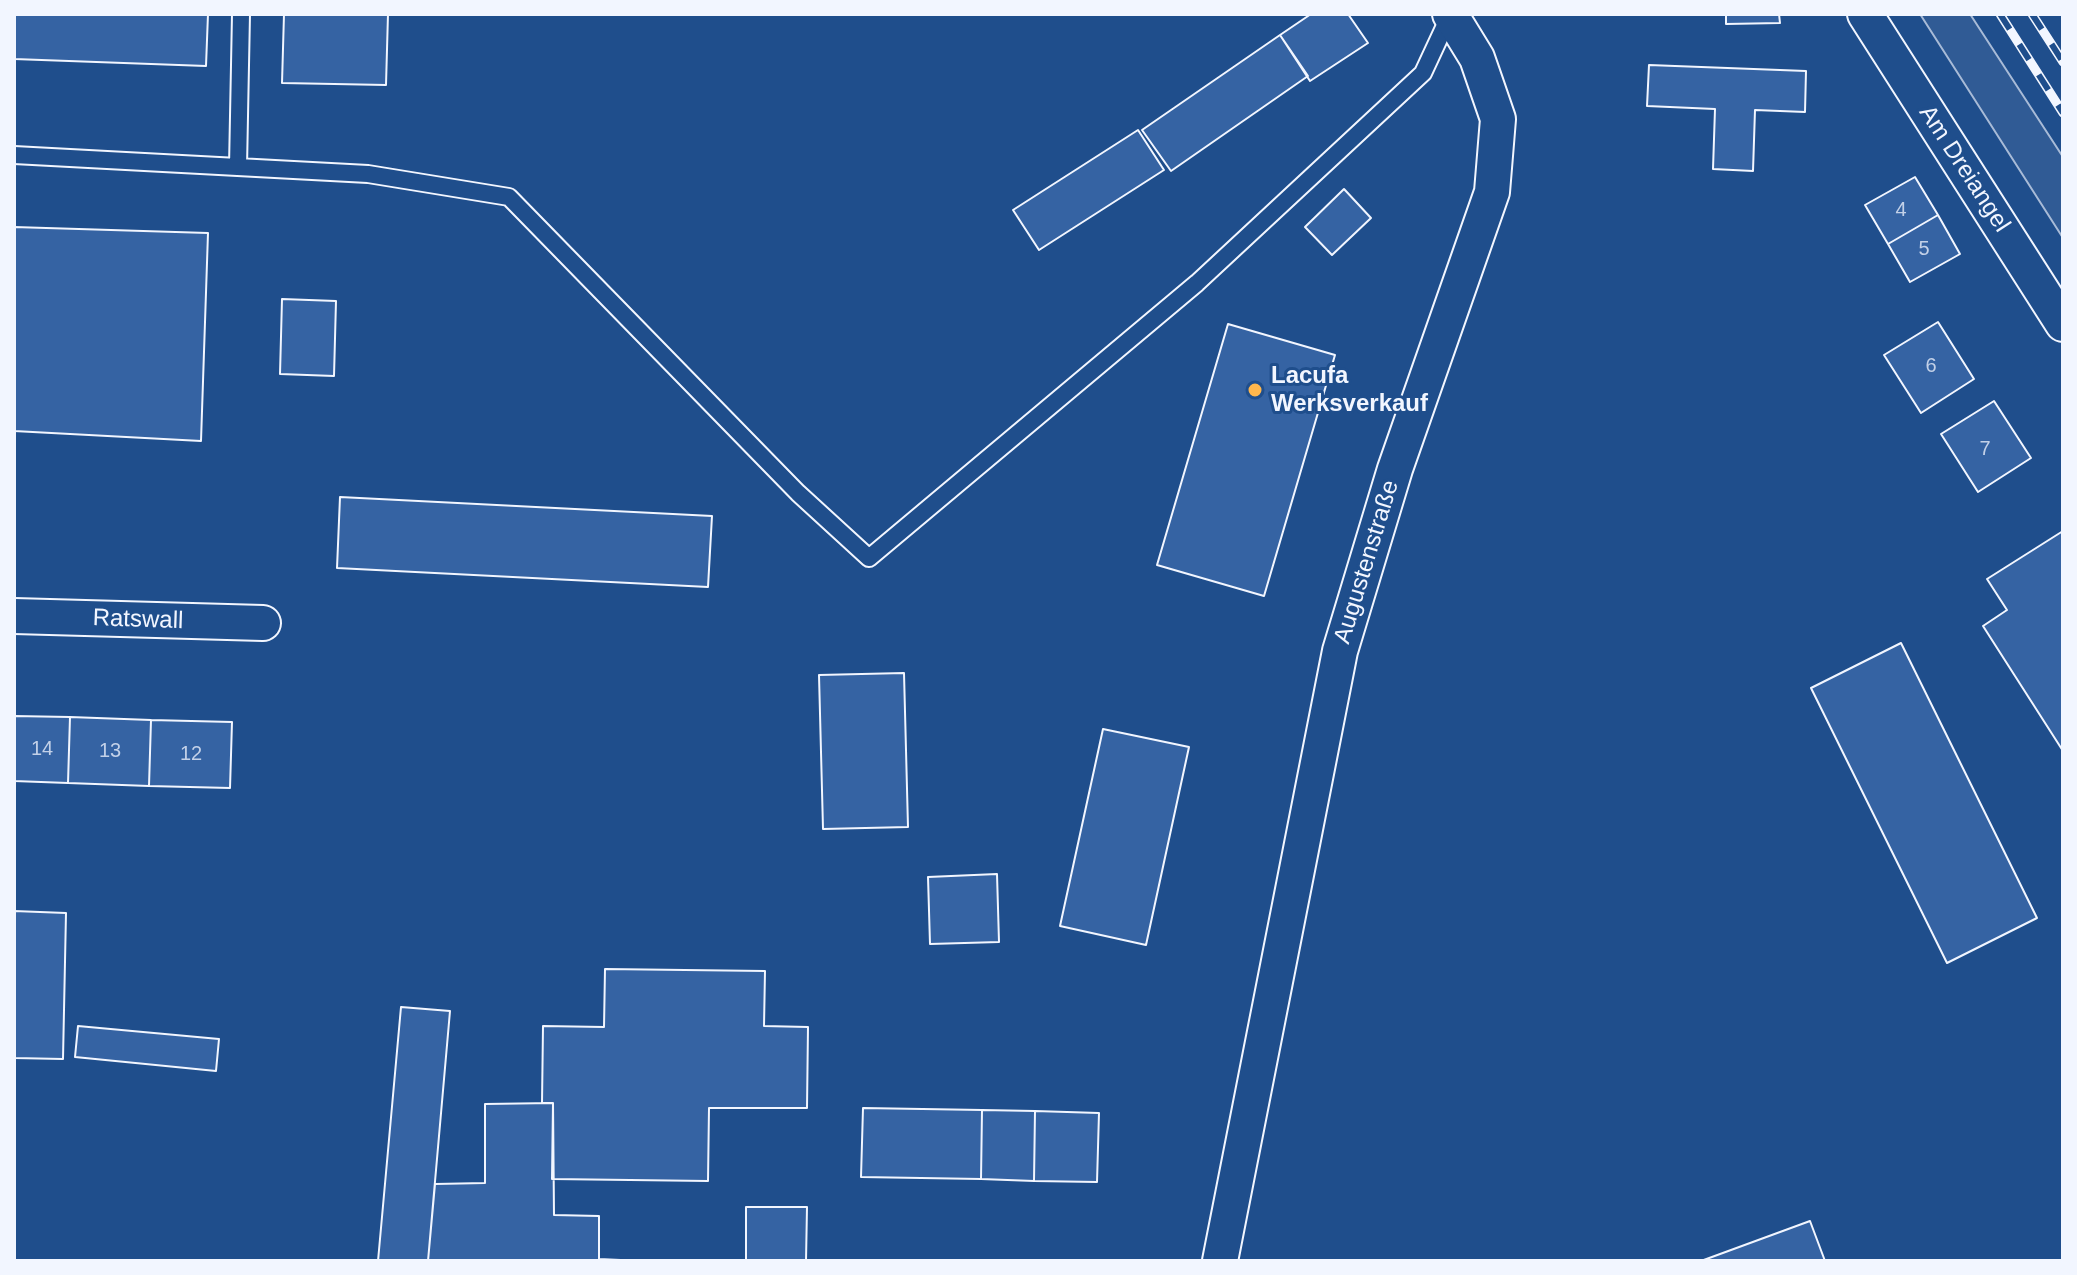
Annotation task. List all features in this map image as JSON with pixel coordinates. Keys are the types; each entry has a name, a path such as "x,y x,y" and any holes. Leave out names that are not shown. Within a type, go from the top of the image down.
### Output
{"street":[{"name":"Augustenstraße","path":"1220,1261 1340,651 1395,469 1492,192 1498,119 1477,58 1451,14"},
{"name":"Am Dreiangel","path":"1865,14 2063,324"},
{"name":"Ratswall","path":"14,616 263,623"}],"lane":[{"path":"14,155 238,167 241,14"},
{"name":"Augustenstraße","path":"238,167 368,174 509,197 798,493 869,558 1197,283 1423,73 1451,14"}],"shaded area":[{"path":"1920,14 1970,14 2063,157 2063,238"}],"building":[{"path":"14,14 208,14 206,66 14,59"},
{"path":"284,14 388,14 386,85 282,83"},
{"path":"1311,14 1348,14 1368,43 1310,81 1280,35"},
{"path":"1726,14 1779,14 1780,23 1726,24"},
{"path":"1280,35 1308,76 1171,171 1142,130"},
{"path":"1649,65 1806,71 1805,112 1755,110 1753,171 1713,169 1715,109 1647,106"},
{"path":"1138,130 1164,170 1039,250 1013,210"},
{"path":"1915,177 1938,215 1888,244 1865,205"},
{"path":"1344,189 1371,218 1332,255 1305,227"},
{"path":"1938,215 1960,254 1910,282 1888,244"},
{"path":"14,227 208,233 201,441 14,431"},
{"path":"282,299 336,301 334,376 280,374"},
{"path":"1938,322 1974,379 1921,413 1884,355"},
{"path":"1228,324 1335,355 1264,596 1157,565"},
{"path":"1994,401 2031,458 1978,492 1941,434"},
{"path":"340,497 712,516 708,587 337,568"},
{"path":"2063,531 2063,751 1983,626 2007,610 1987,579"},
{"path":"1901,643 2037,918 1947,963 1811,688"},
{"path":"904,673 908,827 823,829 819,675"},
{"path":"14,716 70,717 68,783 14,781"},
{"path":"70,717 151,720 149,786 68,783"},
{"path":"151,720 232,722 230,788 149,786"},
{"path":"1103,729 1189,747 1146,945 1060,926"},
{"path":"997,874 999,942 930,944 928,877"},
{"path":"14,911 66,913 63,1059 14,1058"},
{"path":"605,969 765,971 764,1026 808,1027 807,1108 709,1108 708,1181 552,1179 553,1103 542,1103 543,1026 604,1027"},
{"path":"401,1007 450,1011 428,1261 378,1261"},
{"path":"78,1026 219,1039 216,1071 75,1057"},
{"path":"553,1103 554,1215 599,1216 599,1259 642,1261 428,1261 435,1184 485,1183 485,1104"},
{"path":"863,1108 982,1110 981,1179 861,1177"},
{"path":"982,1110 1035,1111 1034,1181 981,1179"},
{"path":"1035,1111 1099,1113 1097,1182 1034,1181"},
{"path":"746,1207 807,1207 806,1261 746,1261"},
{"path":"1810,1221 1825,1261 1701,1261"}],"railway":[{"path":"2000,14 2063,113"},
{"path":"2032,14 2063,62"}],"place":[{"name":"Lacufa Werksverkauf","path":"1255,390"}]}
